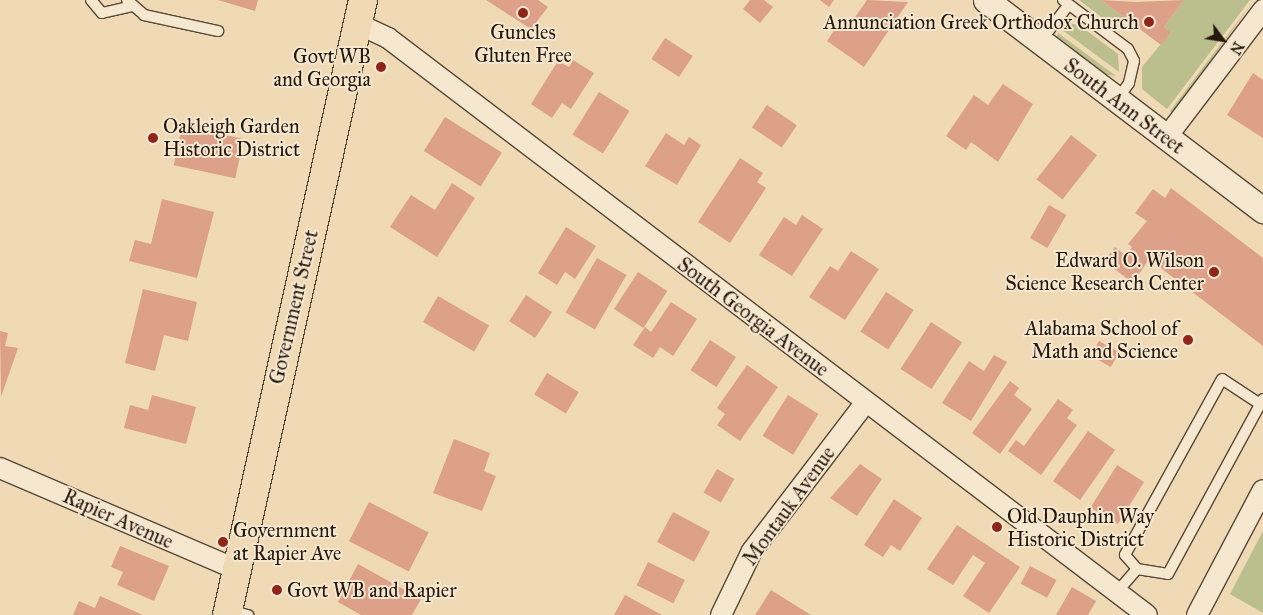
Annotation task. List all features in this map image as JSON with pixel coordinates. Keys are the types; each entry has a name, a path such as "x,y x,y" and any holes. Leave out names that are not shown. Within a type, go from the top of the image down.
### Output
{"main road":[{"name":"Government Street","path":"234,613 236,569 360,12"}],"street":[{"name":"South Ann Street","path":"986,0 1263,210"},
{"path":"1166,138 1263,10"},
{"name":"South Georgia Avenue","path":"360,12 388,38 865,403 1147,615"},
{"name":"Montauk Avenue","path":"721,615 752,551 865,403"},
{"name":"Rapier Avenue","path":"0,468 236,569"},
{"path":"1197,615 1263,490"}],"lane":[{"path":"91,0 102,13 130,3 144,15 218,31"},
{"path":"1040,42 1065,3 1128,49 1134,61 1129,83 1117,100"},
{"path":"1222,379 1262,401 1168,574 1137,569 1125,555 1222,379"},
{"path":"1117,592 1137,569"}],"green space":[{"path":"1079,0 1101,0 1125,18 1117,29"},
{"path":"1184,0 1250,0 1167,109 1142,89 1142,67 1171,32 1164,27"},
{"path":"1254,0 1173,113 1170,111"},
{"path":"1068,23 1079,25 1118,54 1119,72 1061,29"},
{"path":"1058,33 1116,76 1103,74 1056,39"},
{"path":"1263,531 1263,613 1230,594"}],"building":[{"path":"218,0 258,0 255,11"},
{"name":"Guncles Gluten Free","path":"486,0 538,0 548,7 531,29"},
{"path":"750,0 764,0 773,7 760,23 743,9"},
{"path":"820,0 834,0 829,7"},
{"path":"867,0 908,2 864,67 827,41 843,17 851,23"},
{"name":"Annunciation Greek Orthodox Church","path":"1101,0 1136,2 1184,0 1164,27 1171,32 1161,45"},
{"path":"665,38 693,56 679,77 651,59"},
{"path":"573,60 594,73 571,109 562,103 552,118 531,104 558,61 569,67"},
{"path":"1253,73 1263,80 1263,138 1227,115"},
{"path":"1003,84 1033,104 998,162 971,142 966,150 946,136 974,95 988,105"},
{"path":"599,92 630,111 603,153 573,134"},
{"path":"767,105 797,125 782,148 752,127"},
{"path":"445,117 502,153 481,186 424,151"},
{"path":"182,126 244,139 235,178 174,165"},
{"path":"666,133 684,145 689,137 701,145 677,185 645,166"},
{"path":"1071,135 1097,155 1063,199 1037,179"},
{"path":"740,158 763,173 757,182 766,188 730,243 698,222"},
{"path":"452,183 475,198 437,257 390,227 411,195 435,210"},
{"name":"Edward O. Wilson Science Research Center","path":"1171,188 1263,258 1263,346 1149,259 1133,283 1104,261 1115,247 1126,256 1132,247 1128,244 1147,221 1135,213 1153,189 1165,198"},
{"path":"162,199 214,212 197,278 129,261 135,240 151,244"},
{"path":"1049,205 1066,215 1047,248 1030,238"},
{"path":"802,215 823,229 792,276 759,255 784,217 796,225"},
{"path":"566,227 596,246 575,279 565,272 557,285 538,273"},
{"path":"851,251 879,269 845,320 809,297 830,266 838,271"},
{"path":"597,258 626,275 595,330 566,313"},
{"path":"638,272 667,291 643,328 614,309"},
{"path":"143,289 197,302 188,341 164,335 155,371 125,363"},
{"path":"886,292 914,310 888,349 860,331"},
{"path":"526,295 552,312 535,338 509,321"},
{"path":"438,296 489,326 474,351 423,322"},
{"path":"671,302 697,319 673,356 660,347 653,358 633,345 645,327 651,332"},
{"path":"931,322 962,342 932,389 901,369"},
{"path":"0,331 8,333 5,346 18,348 1,397"},
{"path":"710,340 736,357 716,387 690,370"},
{"path":"1099,341 1119,352 1111,367 1091,356"},
{"path":"994,355 1007,362 971,421 942,403 969,361 984,371"},
{"path":"747,365 778,387 740,441 717,425 725,414 717,408"},
{"path":"547,373 579,392 566,413 534,394"},
{"path":"1010,381 1019,388 1014,395 1032,409 1000,454 972,433"},
{"path":"152,395 196,407 186,444 124,428 130,405 148,410"},
{"path":"788,395 819,414 793,455 763,436"},
{"path":"1058,399 1073,410 1067,418 1077,425 1041,475 1008,451 1016,440 1024,446"},
{"path":"1088,431 1115,450 1080,500 1053,481"},
{"path":"454,439 490,453 484,471 496,476 482,511 433,493"},
{"path":"860,464 882,479 857,516 830,498"},
{"path":"1117,465 1144,482 1118,524 1091,507"},
{"path":"717,469 734,479 721,502 704,492"},
{"path":"894,499 922,518 900,551 891,545 883,557 864,545"},
{"path":"369,502 429,532 409,572 349,541"},
{"path":"673,512 710,532 694,562 657,542"},
{"path":"957,525 1020,567 989,613 963,596 985,563 973,555 953,585 927,569"},
{"path":"120,546 169,566 154,601 117,585 123,572 111,567"},
{"path":"648,562 685,580 673,603 637,585"},
{"path":"358,564 421,599 412,615 361,615 338,602"},
{"path":"1030,566 1056,580 1047,598 1021,584"},
{"path":"1072,587 1096,601 1088,615 1056,615"},
{"path":"771,590 811,615 755,615"},
{"path":"625,595 662,615 614,615"},
{"path":"100,596 143,615 73,615 79,601 95,608"}],"place":[{"name":"Guncles Gluten Free","path":"523,13"},
{"name":"Annunciation Greek Orthodox Church","path":"1149,22"},
{"name":"Govt WB and Georgia","path":"381,67"},
{"name":"Oakleigh Garden Historic District","path":"153,138"},
{"name":"Edward O. Wilson Science Research Center","path":"1214,272"},
{"name":"Alabama School of Math and Science","path":"1188,340"},
{"name":"Old Dauphin Way Historic District","path":"997,527"},
{"name":"Government at Rapier Ave","path":"223,542"},
{"name":"Govt WB and Rapier","path":"277,590"}]}
